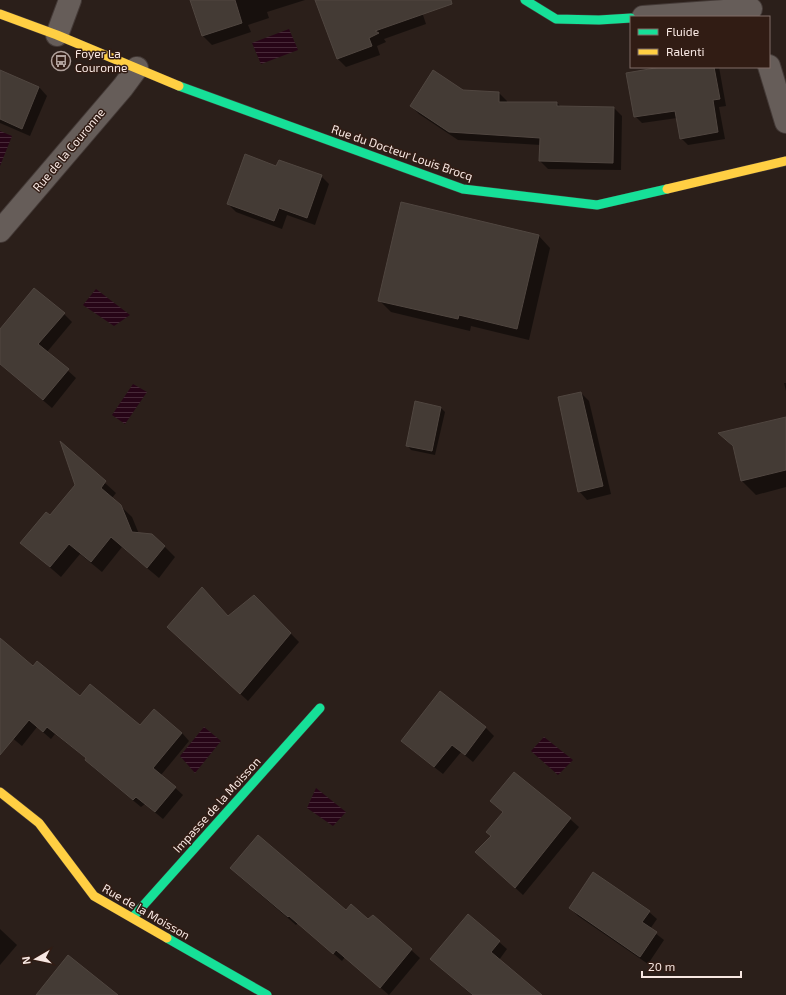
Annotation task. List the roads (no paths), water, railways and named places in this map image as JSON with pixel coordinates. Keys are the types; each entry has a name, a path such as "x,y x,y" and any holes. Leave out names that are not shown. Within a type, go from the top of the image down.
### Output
{"street":[{"path":"57,35 70,0"},
{"path":"525,0 556,19 599,20 630,18"},
{"path":"657,16 753,9"},
{"name":"Rue du Docteur Louis Brocq","path":"0,14 57,35 169,82 464,189 597,205 786,161"},
{"name":"Rue de la Couronne","path":"0,232 124,87 137,68"},
{"path":"770,68 786,122"},
{"name":"Impasse de la Moisson","path":"133,918 320,708"},
{"name":"Rue de la Moisson","path":"0,792 39,823 94,896 267,995"}],"place":[{"name":"Foyer La Couronne","path":"61,61"}]}
